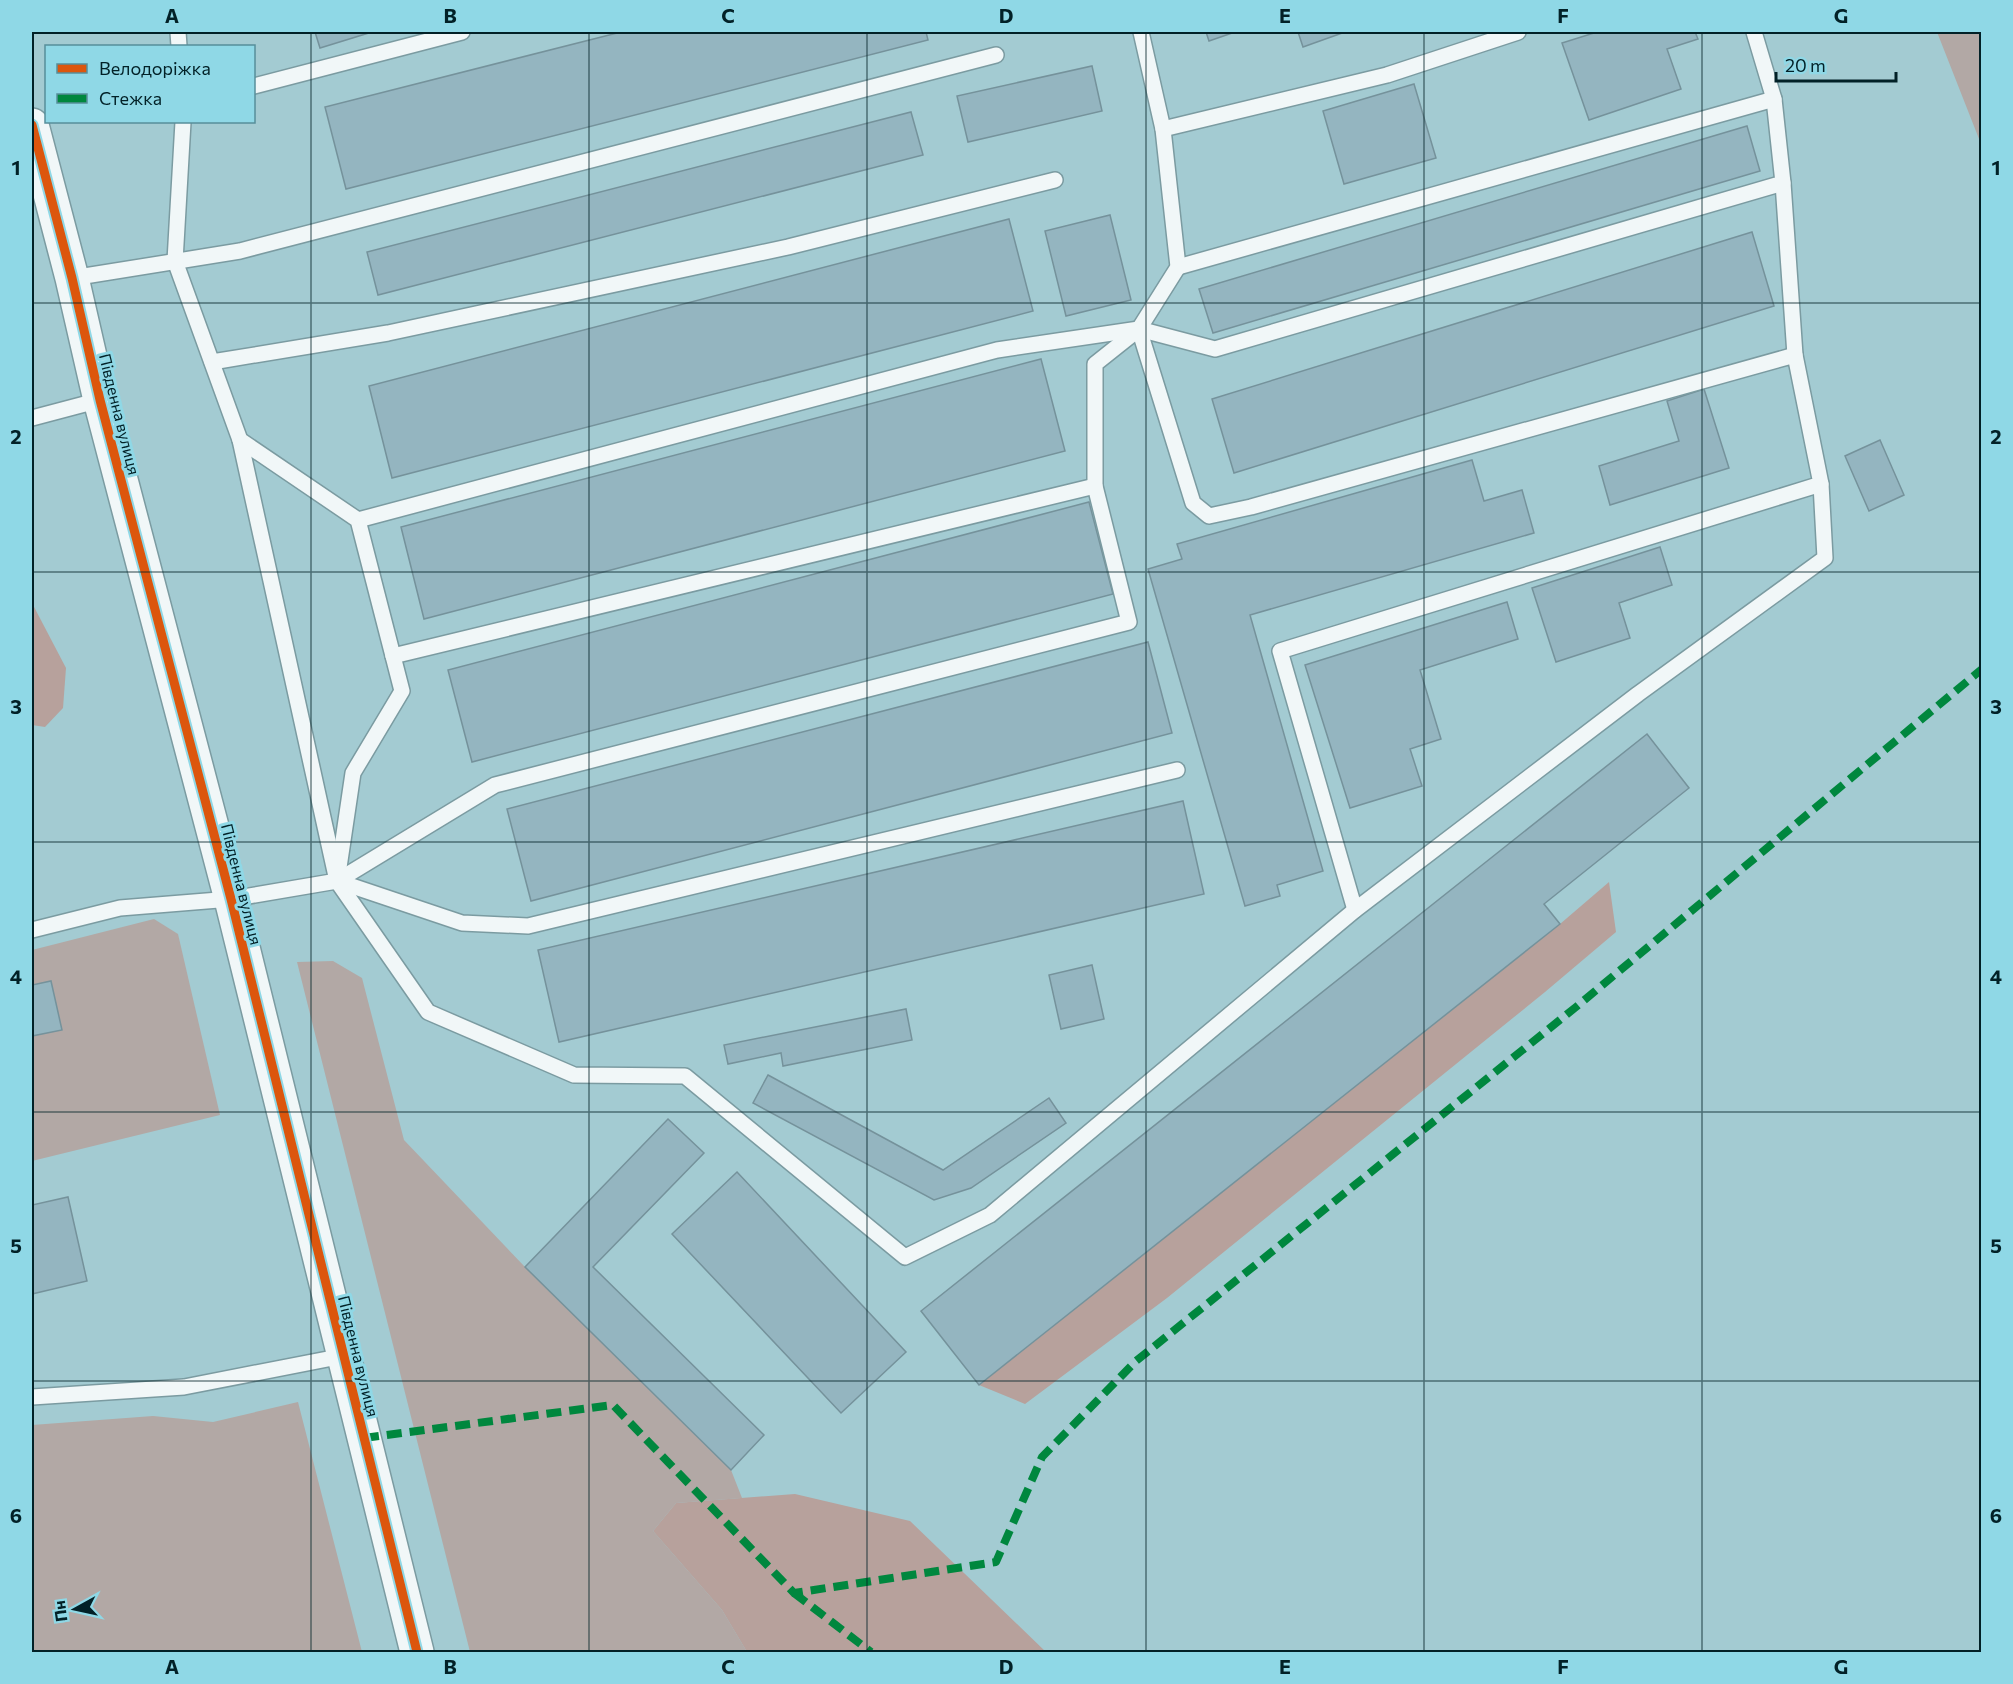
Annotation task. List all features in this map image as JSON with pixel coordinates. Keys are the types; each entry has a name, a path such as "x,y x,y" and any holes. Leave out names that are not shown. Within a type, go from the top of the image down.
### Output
{"street":[{"name":"Південна вулиця","path":"32,125 72,278 100,400 231,899 417,1653"}],"lane":[{"path":"255,86 462,32"},
{"path":"32,930 120,908 231,899 337,881 495,785 1129,622 1095,486 1095,364 1139,329 1178,267 1163,129 1141,32"},
{"path":"1163,129 1387,75 1518,32"},
{"path":"183,123 176,261 240,440 337,881 428,1012 574,1075 685,1076 905,1257 990,1215 1355,910 1638,694 1825,558 1821,484 1796,355 1774,99 1754,32"},
{"path":"72,278 240,251 996,55"},
{"path":"1178,267 1774,99"},
{"path":"212,362 388,333 788,247 1055,180"},
{"path":"358,520 997,350 1139,329 1215,349 1783,183"},
{"path":"1139,329 1193,503 1209,516 1251,507 1796,355"},
{"path":"32,418 100,400"},
{"path":"240,440 358,520 402,691 353,774 337,881"},
{"path":"1355,910 1280,651 1821,484"},
{"path":"393,656 1095,486"},
{"path":"337,881 462,923 528,926 1177,770"},
{"path":"32,1397 184,1387 343,1356"}],"shaded area":[{"path":"1937,32 1981,32 1981,144"},
{"path":"32,603 66,668 63,708 45,727 32,725"},
{"path":"1609,882 1616,932 1167,1298 1025,1404 979,1385 1560,924"},
{"path":"154,919 178,934 220,1115 32,1161 32,950"},
{"path":"333,961 362,978 404,1140 525,1267 731,1470 742,1498 676,1503 653,1531 722,1610 747,1652 470,1652 297,962"},
{"path":"298,1402 362,1652 32,1652 32,1425 153,1416 213,1422"},
{"path":"795,1494 910,1521 1046,1652 747,1652 722,1610 653,1531 676,1503"}],"building":[{"path":"315,32 372,32 320,48"},
{"path":"621,32 926,32 928,40 346,189 325,107"},
{"path":"1206,32 1235,32 1209,41"},
{"path":"1298,32 1345,32 1303,47"},
{"path":"1597,32 1695,32 1698,39 1667,49 1681,89 1589,120 1562,43"},
{"path":"1092,66 1102,111 968,142 957,96"},
{"path":"1414,84 1436,158 1344,184 1323,111"},
{"path":"911,112 923,155 378,295 367,252"},
{"path":"1747,126 1760,171 1213,333 1199,289"},
{"path":"1110,215 1131,300 1066,316 1045,231"},
{"path":"1009,219 1033,311 392,478 369,386"},
{"path":"1752,232 1774,306 1234,473 1212,399"},
{"path":"1041,359 1065,451 424,619 401,527"},
{"path":"1704,389 1729,468 1610,505 1599,466 1679,441 1667,401"},
{"path":"1880,440 1904,495 1869,511 1845,456"},
{"path":"1472,460 1484,501 1522,490 1534,533 1250,615 1323,871 1277,885 1280,896 1245,906 1148,569 1182,559 1177,544"},
{"path":"1089,502 1113,594 472,762 448,670"},
{"path":"1660,547 1672,585 1619,603 1630,638 1556,662 1532,588"},
{"path":"1507,602 1518,639 1420,670 1441,739 1410,749 1422,786 1350,808 1305,665"},
{"path":"1148,642 1172,733 531,901 507,809"},
{"path":"1647,734 1689,788 1544,904 1560,924 979,1385 921,1311"},
{"path":"1183,801 1204,894 559,1042 538,950"},
{"path":"1092,965 1104,1019 1061,1029 1049,975"},
{"path":"51,981 62,1030 32,1036 32,985"},
{"path":"906,1009 912,1040 783,1066 781,1053 728,1064 724,1045"},
{"path":"768,1075 943,1170 1049,1098 1066,1123 971,1188 934,1200 753,1103"},
{"path":"668,1119 704,1153 593,1267 764,1435 731,1470 525,1267"},
{"path":"737,1172 906,1352 841,1413 672,1234"},
{"path":"68,1197 87,1281 32,1294 32,1205"}],"marked path":[{"path":"364,1438 613,1405 794,1593 996,1562 1042,1457 1136,1361 1576,1007 1982,669"},
{"path":"794,1593 871,1652"}],"cycle path":[{"path":"32,125 72,278 100,400 231,899 417,1652"}]}
